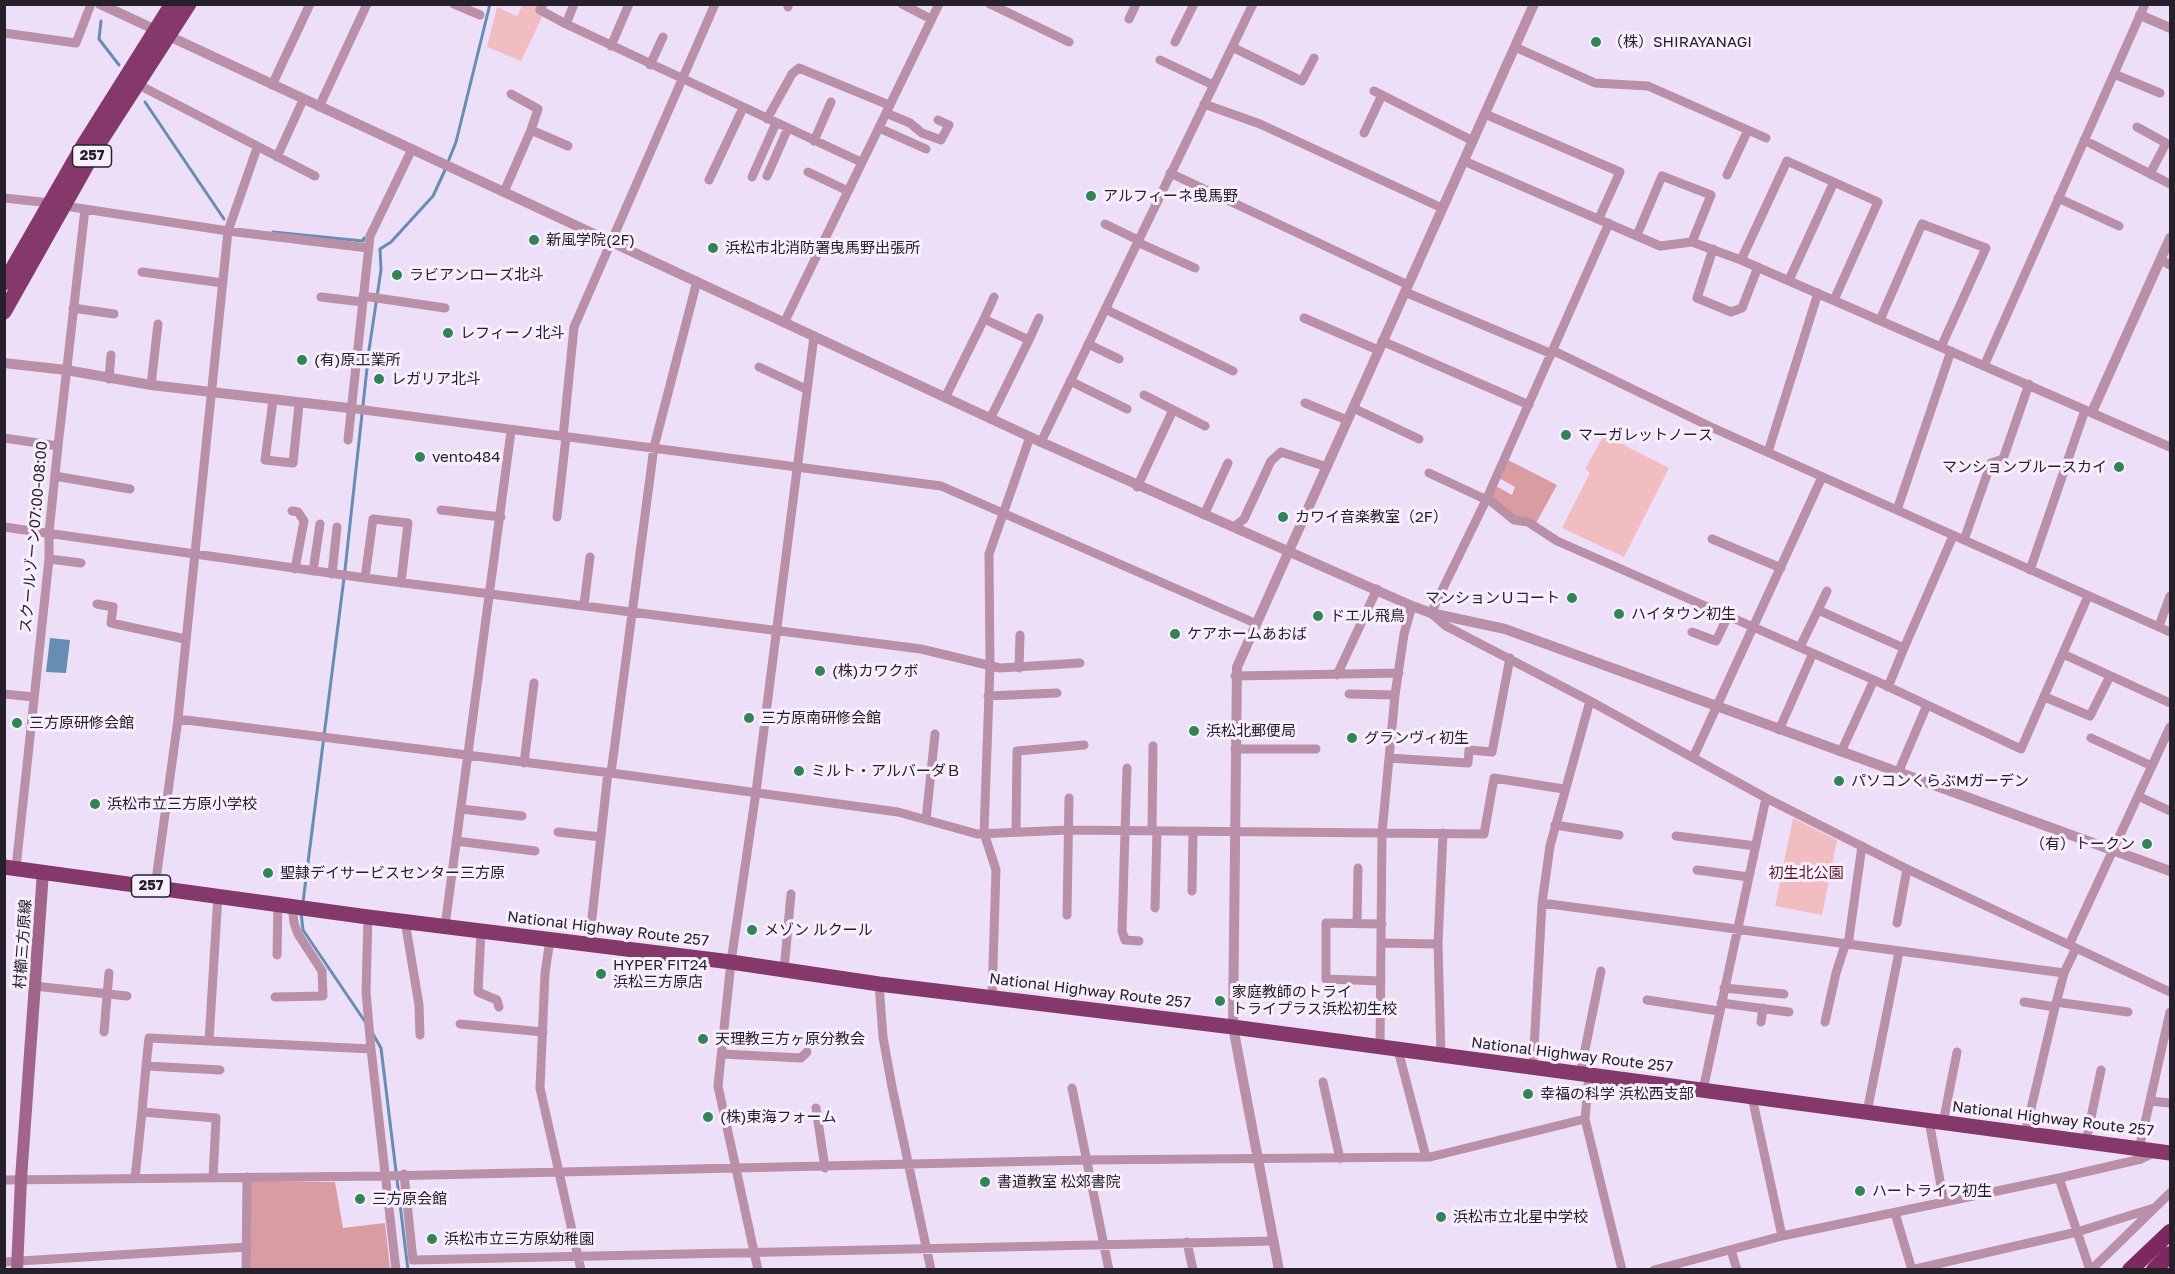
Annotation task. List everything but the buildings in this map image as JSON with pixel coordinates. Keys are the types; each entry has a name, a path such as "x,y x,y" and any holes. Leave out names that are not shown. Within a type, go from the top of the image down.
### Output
{"highway":[{"name":"257","path":"4,283 139,85 163,32 172,4"},
{"name":"257","path":"4,312 58,205 84,144 163,32 189,4"},
{"name":"National Highway Route 257","path":"10,867 368,917 879,984 1233,1027 2164,1152"},
{"path":"2130,1269 2170,1232"},
{"path":"2154,1269 2170,1254"}],"main road":[{"name":"村櫛三方原線","path":"17,1265 43,872"}],"street":[{"path":"4,33 76,43 91,4"},
{"path":"100,4 1137,487 1290,550 1412,606 1431,613 1505,629 2170,871"},
{"path":"272,85 310,4"},
{"path":"319,107 367,4"},
{"path":"543,4 540,10 566,24 861,162"},
{"path":"566,24 574,4"},
{"path":"611,46 629,4"},
{"path":"902,4 932,19"},
{"path":"784,323 939,4"},
{"path":"990,4 1069,42"},
{"path":"1130,19 1136,4"},
{"path":"1175,42 1194,4"},
{"path":"992,998 996,870 984,833 990,665 989,554 1002,513 1035,440 1070,381 1253,4"},
{"path":"1279,1269 1233,1027 1236,676 1347,420 1534,4"},
{"path":"460,6 480,15"},
{"path":"557,518 574,327 712,6"},
{"path":"1984,366 2142,10 2170,28"},
{"path":"650,65 663,37"},
{"path":"1515,46 1595,84 1648,86 1766,138"},
{"path":"1232,47 1302,81 1314,58"},
{"path":"1160,60 1213,85"},
{"path":"752,177 792,74 799,68 888,109 922,133 941,140 949,125 938,120"},
{"path":"2114,74 2160,93"},
{"path":"139,85 315,176"},
{"path":"1364,133 1378,93 1473,141"},
{"path":"504,192 538,109 511,94"},
{"path":"277,157 303,100"},
{"path":"814,141 831,102"},
{"path":"1204,104 1260,124 1443,208"},
{"path":"709,180 743,108"},
{"path":"1485,114 1620,172 1599,218"},
{"path":"2137,127 2166,143 2150,174"},
{"path":"767,176 788,128"},
{"path":"879,128 926,149"},
{"path":"531,130 568,146"},
{"path":"1727,175 1748,130"},
{"path":"2084,140 2170,184"},
{"path":"154,886 178,719 228,231 257,148"},
{"path":"348,440 359,411 363,299 370,236 412,149"},
{"path":"1464,161 1660,246 1692,242 1741,260 2170,447"},
{"path":"1741,260 1787,161 1878,202 1834,300"},
{"path":"808,172 848,191"},
{"path":"1170,173 1407,288 2170,632"},
{"path":"1637,235 1662,176 1711,195 1692,242"},
{"path":"1789,280 1834,182"},
{"path":"4,198 228,231 368,247"},
{"path":"2058,198 2119,226"},
{"name":"スクールゾーン07:00-08:00","path":"10,867 34,697 49,559 49,532 85,209"},
{"path":"1431,613 1487,499 1609,223"},
{"path":"1105,224 1195,268"},
{"path":"1880,320 1922,224 1986,248 1941,347"},
{"path":"2030,570 2089,411 2166,262 2170,238"},
{"path":"1713,249 1697,298 1731,312 1742,308 1758,267"},
{"path":"142,272 223,283"},
{"path":"589,945 609,772 634,610 654,447 697,281"},
{"path":"1768,452 1818,293"},
{"path":"321,297 382,299 445,308"},
{"path":"945,398 994,297"},
{"path":"73,308 114,314"},
{"path":"1105,309 1233,371"},
{"path":"990,419 1039,318"},
{"path":"1304,318 1529,405"},
{"path":"984,319 1029,340"},
{"path":"151,385 158,324"},
{"path":"758,1269 718,1086 731,963 756,792 814,336"},
{"path":"1088,344 1119,359"},
{"path":"1897,510 1951,351"},
{"path":"109,379 111,355"},
{"path":"4,363 66,370 109,379 211,393 654,447 941,486 1257,624"},
{"path":"759,367 806,389"},
{"path":"1070,381 1126,409"},
{"path":"1964,540 1991,463 2003,459 2029,384"},
{"path":"1144,395 1205,426"},
{"path":"273,400 265,460 293,463 299,404"},
{"path":"1305,403 1347,420"},
{"path":"1353,408 1419,439"},
{"path":"1137,487 1173,410"},
{"path":"445,926 511,431"},
{"path":"4,438 58,446"},
{"path":"1234,527 1244,519 1271,461 1278,453 1284,451 1327,466"},
{"path":"1204,515 1228,463"},
{"path":"1429,473 1487,499 1514,519 1528,522 1557,541 1874,680 2021,748 2088,596"},
{"path":"56,476 130,489"},
{"path":"1694,758 1822,477"},
{"path":"441,510 501,517"},
{"path":"292,512 298,512 304,521 295,569"},
{"path":"365,578 373,519 408,523 401,583"},
{"path":"313,571 320,524"},
{"path":"4,527 332,574 634,610 921,649 990,665 1019,668 1080,663"},
{"path":"332,574 337,527"},
{"path":"1888,687 1953,536"},
{"path":"1712,539 1781,568"},
{"path":"584,605 590,557"},
{"path":"49,559 81,563"},
{"path":"1337,675 1377,589"},
{"path":"1800,647 1827,591"},
{"path":"2159,626 2170,596"},
{"path":"97,604 113,607 111,623 185,639"},
{"path":"1380,1048 1382,832 1395,695 1404,634 1412,606"},
{"path":"1818,610 1904,648"},
{"path":"1431,613 1446,626 1510,658 1766,798 1907,869 2170,992"},
{"path":"1692,632 1716,641 1728,616"},
{"path":"1019,668 1020,635"},
{"path":"1779,730 1813,653"},
{"path":"2063,654 2170,703"},
{"path":"1389,758 1468,763 1468,750 1492,752 1510,658"},
{"path":"1236,676 1399,673"},
{"path":"2045,697 2090,716 2110,676"},
{"path":"1841,753 1874,680"},
{"path":"524,763 534,682"},
{"path":"988,696 1057,693"},
{"path":"4,694 34,697"},
{"path":"1349,694 1395,695"},
{"path":"1533,1067 1542,903 1555,825 1590,701"},
{"path":"1898,773 1927,705"},
{"path":"178,719 609,772 898,812 976,834 1068,830 1484,834 1494,778 1564,789"},
{"path":"2025,1134 2055,1004 2072,947 2152,766 2166,749 2170,727"},
{"path":"926,820 935,734"},
{"path":"2091,738 2152,766"},
{"path":"1016,832 1017,751 1084,745"},
{"path":"1153,746 1155,908"},
{"path":"1235,749 1316,749"},
{"path":"1127,768 1122,936 1125,940 1139,941"},
{"path":"2138,796 2170,811"},
{"path":"1067,915 1069,798"},
{"path":"1703,1090 1766,798"},
{"path":"461,809 522,816"},
{"path":"1555,825 1619,836"},
{"path":"558,832 601,837"},
{"path":"1192,891 1193,832"},
{"path":"1441,1056 1438,944 1443,833"},
{"path":"1676,836 1756,846"},
{"path":"456,841 535,850"},
{"path":"1826,1022 1836,973 1847,945 1862,846"},
{"path":"1357,924 1358,868"},
{"path":"1897,923 1907,869"},
{"path":"1697,870 1749,877"},
{"path":"784,970 791,894"},
{"path":"209,1041 218,895"},
{"path":"1542,903 2064,973"},
{"path":"278,956 294,906"},
{"path":"274,997 323,996 322,971 298,934 294,923 294,906"},
{"path":"368,917 366,1014 396,1269"},
{"path":"405,921 419,1005 420,1035"},
{"path":"1381,981 1326,979 1326,923 1382,924"},
{"path":"482,931 478,992 497,1000 499,1007"},
{"path":"550,940 545,973 540,1088 557,1172 581,1269"},
{"path":"1382,943 1438,944"},
{"path":"1867,1112 1899,952"},
{"path":"1601,971 1585,1075 1585,1119 1622,1269"},
{"path":"104,1032 109,973"},
{"path":"879,984 884,1037 932,1269"},
{"path":"34,986 127,996"},
{"path":"1724,988 1784,994"},
{"path":"1647,1000 1790,1012"},
{"path":"2024,1002 2128,1012"},
{"path":"1761,1022 1763,1008"},
{"path":"2139,1149 2170,1012"},
{"path":"460,1023 543,1032"},
{"path":"135,1178 148,1038 371,1050"},
{"path":"1398,1050 1426,1157"},
{"path":"722,1054 801,1058 807,1052"},
{"path":"1944,1202 1936,1122 1957,1052"},
{"path":"2160,1059 2170,1061"},
{"path":"146,1066 220,1070"},
{"path":"2086,1141 2101,1070"},
{"path":"1323,1082 1340,1159"},
{"path":"1072,1088 1109,1269"},
{"path":"1752,1097 1782,1236"},
{"path":"2150,1101 2170,1103"},
{"path":"816,1108 825,1168"},
{"path":"142,1112 216,1118 213,1178"},
{"path":"4,1180 738,1170 1086,1160 1426,1157 1585,1119"},
{"path":"1654,1269 1782,1236 2059,1178 2164,1152"},
{"path":"404,1174 413,1260 927,1246 1274,1240"},
{"path":"246,1269 247,1177"},
{"path":"2059,1178 2090,1269 2170,1193"},
{"path":"1894,1213 1911,1269 2077,1232 2154,1208"},
{"path":"1187,1242 1193,1269"},
{"path":"4,1262 17,1265 247,1247"},
{"path":"1731,1251 1737,1269"},
{"path":"442,1258 443,1269"}],"green space":[{"path":"523,5 540,5 543,15 521,61 487,47 497,7 517,16"},
{"path":"1604,435 1669,468 1624,557 1562,528 1590,473 1585,469"},
{"name":"初生北公園","path":"1793,818 1837,840 1822,915 1775,906"}],"shaded area":[{"path":"1508,460 1557,485 1536,523 1515,517 1491,497 1496,486 1512,495 1515,487 1499,478"},
{"path":"250,1181 335,1182 343,1228 385,1223 390,1269 249,1270"}],"water":[{"path":"50,638 70,640 66,673 46,672"}],"waterway":[{"path":"448,162 456,142 490,4"},
{"path":"101,21 99,39 119,65"},
{"path":"145,102 224,219"},
{"path":"303,902 345,570 369,350 381,270 380,249 391,242 433,196 446,168"},
{"path":"273,232 363,241 364,238"},
{"path":"301,912 303,930 366,1023"},
{"path":"373,1034 381,1048 408,1270"}],"place":[{"name":"（株）SHIRAYANAGI","path":"1596,42"},
{"name":"アルフィーネ曵馬野","path":"1091,196"},
{"name":"新風学院(2F)","path":"534,240"},
{"name":"浜松市北消防署曳馬野出張所","path":"713,248"},
{"name":"ラビアンローズ北斗","path":"397,275"},
{"name":"レフィーノ北斗","path":"448,333"},
{"name":"(有)原工業所","path":"302,360"},
{"name":"レガリア北斗","path":"379,379"},
{"name":"マーガレットノース","path":"1566,435"},
{"name":"vento484","path":"420,457"},
{"name":"マンションブルースカイ","path":"2119,467"},
{"name":"カワイ音楽教室（2F）","path":"1283,517"},
{"name":"マンションＵコート","path":"1572,598"},
{"name":"ハイタウン初生","path":"1619,614"},
{"name":"ドエル飛鳥","path":"1318,616"},
{"name":"ケアホームあおば","path":"1175,634"},
{"name":"(株)カワクボ","path":"820,671"},
{"name":"三方原南研修会館","path":"749,718"},
{"name":"三方原研修会館","path":"17,723"},
{"name":"浜松北郵便局","path":"1194,731"},
{"name":"グランヴィ初生","path":"1352,738"},
{"name":"ミルト・アルバーダＢ","path":"799,771"},
{"name":"パソコンくらぶMガーデン","path":"1839,781"},
{"name":"浜松市立三方原小学校","path":"95,804"},
{"name":"（有）トークン","path":"2147,844"},
{"name":"聖隷デイサービスセンター三方原","path":"268,873"},
{"name":"メゾン ルクール","path":"752,930"},
{"name":"HYPER FIT24 浜松三方原店","path":"601,974"},
{"name":"家庭教師のトライ トライプラス浜松初生校","path":"1220,1001"},
{"name":"天理教三方ヶ原分教会","path":"703,1039"},
{"name":"幸福の科学 浜松西支部","path":"1528,1094"},
{"name":"(株)東海フォーム","path":"708,1117"},
{"name":"書道教室 松郊書院","path":"985,1182"},
{"name":"ハートライフ初生","path":"1860,1191"},
{"name":"三方原会館","path":"360,1199"},
{"name":"浜松市立北星中学校","path":"1441,1217"},
{"name":"浜松市立三方原幼稚園","path":"432,1239"}]}
